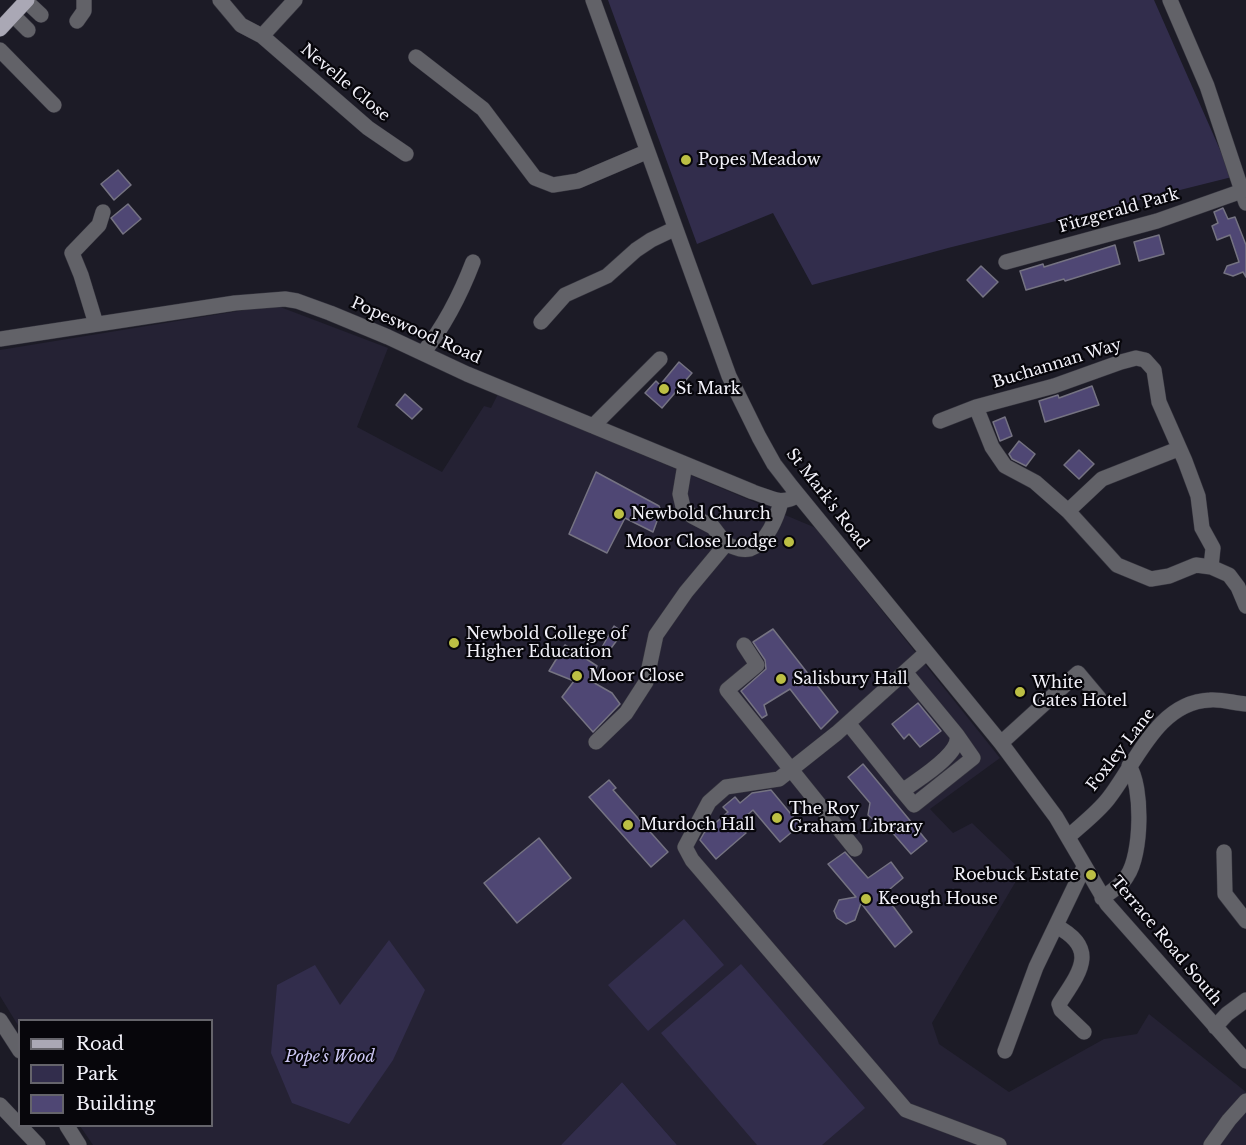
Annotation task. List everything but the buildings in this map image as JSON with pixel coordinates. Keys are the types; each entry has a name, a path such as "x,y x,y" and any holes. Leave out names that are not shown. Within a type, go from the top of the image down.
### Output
{"main road":[{"path":"0,29 27,0"}],"street":[{"path":"27,0 41,15"},
{"path":"77,21 84,11 84,0"},
{"name":"Nevelle Close","path":"220,0 241,25 262,36 368,128 406,154"},
{"path":"262,36 295,0"},
{"name":"St Mark's Road","path":"593,0 646,152 729,376 744,410 774,464 1001,743 1036,789 1068,837"},
{"path":"1170,0 1207,86 1244,197"},
{"path":"13,15 28,30"},
{"path":"0,50 54,105"},
{"path":"416,57 483,109 535,178 553,185 578,181 646,152"},
{"name":"Fitzgerald Park","path":"1006,262 1244,197"},
{"path":"96,324 81,274 72,253 99,225 103,212"},
{"path":"541,322 565,295 607,276 636,250 674,229"},
{"path":"423,353 446,321 473,262"},
{"name":"Popeswood Road","path":"0,339 235,303 285,299 297,301 330,313 467,374 781,502"},
{"name":"Buchannan Way","path":"940,421 976,407 1054,386 1136,358 1145,360 1154,370 1159,402 1198,496 1202,528 1214,548 1211,567"},
{"path":"593,426 660,359"},
{"path":"976,407 992,447 1005,466 1035,482 1068,511 1117,566 1151,579 1169,576 1196,565 1211,567 1229,575 1238,587 1246,606"},
{"path":"1068,511 1102,479 1179,449"},
{"path":"685,464 680,494 683,507 692,516 713,527 726,544 739,549 751,548 766,536 781,502 798,495"},
{"path":"596,742 632,705 646,682 656,635 686,592 726,544"},
{"path":"744,645 757,665 727,690 855,849"},
{"path":"926,653 848,723 779,779 726,787 709,802 685,847 692,860 906,1110 999,1144"},
{"path":"848,723 899,788 908,787 949,754 957,746 957,735 906,673"},
{"path":"1001,743 1078,673 1099,698"},
{"name":"Foxley Lane","path":"1068,837 1108,799 1156,729 1172,714 1199,701 1211,699 1246,704"},
{"path":"1102,898 1127,877 1138,845 1139,822 1134,775 1129,766"},
{"name":"Terrace Road South","path":"1068,837 1102,898 1246,1061"},
{"path":"1224,852 1225,894 1246,921"},
{"path":"1005,1051 1036,967 1084,867"},
{"path":"1056,926 1067,932 1081,951 1083,959 1078,975 1059,1004 1061,1010 1084,1032"},
{"path":"1215,1027 1227,1014 1246,1000"},
{"path":"0,1020 18,1048"},
{"path":"1211,1145 1246,1101"},
{"path":"0,1105 18,1124"},
{"path":"21,1127 38,1145"},
{"path":"68,1127 79,1145"}],"shaded area":[{"name":"Newbold College of Higher Education","path":"275,305 388,348 357,427 442,472 484,406 491,408 498,394 816,528 1000,758 930,809 953,833 972,823 1022,871 932,1023 939,1044 1009,1092 1104,1039 1137,1034 1149,1014 1246,1092 1246,1145 677,1145 622,1082 561,1145 93,1145 81,1127 213,1127 213,1019 18,1019 18,1025 0,996 0,350"}],"green space":[{"path":"608,0 1154,0 1232,177 948,248 812,285 773,213 697,244"},
{"path":"684,919 724,965 648,1031 608,985"},
{"name":"Pope's Wood","path":"389,940 425,990 393,1060 349,1124 292,1103 271,1053 277,985 315,965 340,1005"},
{"path":"741,964 865,1108 822,1145 757,1145 661,1033"},
{"path":"622,1082 677,1145 561,1145"}],"place":[{"name":"Popes Meadow","path":"686,160"},
{"name":"St Mark","path":"664,389"},
{"name":"Newbold Church","path":"619,514"},
{"name":"Moor Close Lodge","path":"789,542"},
{"name":"Newbold College of Higher Education","path":"454,643"},
{"name":"Moor Close","path":"577,676"},
{"name":"Salisbury Hall","path":"781,679"},
{"name":"White Gates Hotel","path":"1020,692"},
{"name":"The Roy Graham Library","path":"777,818"},
{"name":"Murdoch Hall","path":"628,825"},
{"name":"Roebuck Estate","path":"1091,875"},
{"name":"Keough House","path":"866,899"}]}
